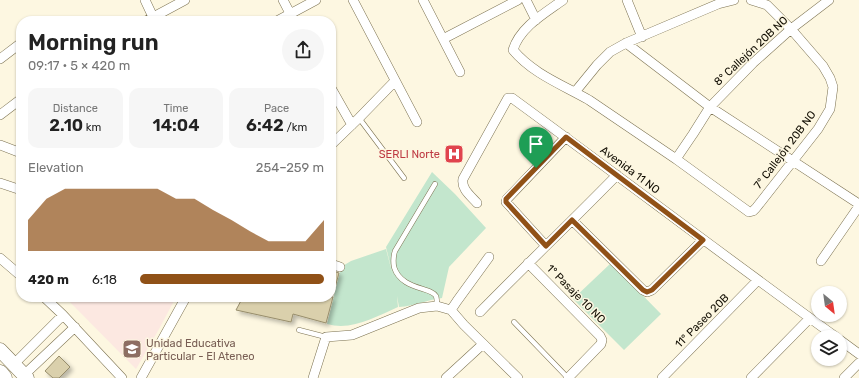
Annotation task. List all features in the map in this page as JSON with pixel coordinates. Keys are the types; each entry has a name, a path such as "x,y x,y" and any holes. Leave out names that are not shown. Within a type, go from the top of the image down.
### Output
{"highway":[{"path":"0,373 4,378"}],"main road":[{"path":"0,350 26,377"}],"street":[{"path":"145,0 149,16"},
{"path":"156,16 185,0"},
{"path":"283,0 291,16"},
{"path":"295,16 316,0"},
{"path":"353,0 417,122"},
{"path":"422,0 460,72"},
{"path":"443,39 518,0"},
{"path":"526,0 536,20"},
{"path":"563,0 536,20 516,41 513,50 520,59 539,72 564,88 589,100 676,159"},
{"path":"627,0 642,37"},
{"path":"575,92 597,65 610,52 626,43 718,4 734,0"},
{"name":"7° Callejón 20B NO","path":"676,159 750,212 753,211 818,129 830,109 833,87 823,66 791,29 767,5 752,0"},
{"name":"8° Callejón 20B NO","path":"676,159 710,107 753,63 791,29 829,0"},
{"path":"626,43 710,107 859,205 822,260"},
{"path":"0,59 16,47"},
{"path":"336,140 395,81"},
{"path":"336,97 352,125"},
{"name":"Avenida 11 NO","path":"477,203 464,188 462,184 463,179 508,98 512,98 826,330"},
{"path":"0,115 16,103"},
{"path":"546,246 506,202 506,199 566,137"},
{"path":"0,145 16,151"},
{"path":"480,312 617,174"},
{"path":"0,183 16,188"},
{"path":"572,220 643,290 647,292 652,290 703,240"},
{"path":"452,310 489,257"},
{"path":"0,258 16,272"},
{"name":"1° Pasaje 10 NO","path":"528,263 600,336 602,340 601,344 568,378"},
{"name":"11° Paseo 20B","path":"662,378 758,280"},
{"path":"50,302 64,315 122,378"},
{"path":"141,378 183,302"},
{"path":"313,378 326,337 352,335 419,308 437,306 452,310 483,344 518,378"},
{"path":"14,364 64,315"},
{"path":"751,378 810,318"},
{"path":"26,377 75,327"},
{"path":"446,378 483,344"},
{"path":"847,345 859,354"},
{"path":"844,378 859,363"}],"lane":[{"path":"359,118 404,178"},
{"path":"435,184 395,252 393,260 397,273 400,277 417,288 434,294 436,296 437,306"},
{"path":"514,322 568,378"},
{"path":"299,330 326,337"}],"shaded area":[{"name":"Unidad Educativa Particular - El Ateneo","path":"70,302 173,302 136,369"}],"green space":[{"path":"432,172 455,194 486,228 449,267 442,298 399,307 397,296 398,307 372,319 345,326 327,324 332,302 336,302 336,287 341,267 351,261 386,249 394,280 386,247"},
{"path":"611,263 661,314 624,350 573,299"}],"building":[{"path":"336,272 339,273 336,284"},
{"path":"240,302 332,302 326,323 293,314 291,322 236,310"},
{"path":"59,356 70,367 59,378 53,378 45,371"}],"place":[{"name":"SERLI Norte","path":"454,154"},
{"name":"Unidad Educativa Particular - El Ateneo","path":"132,349"}],"route":[{"path":"566,137 604,164 703,240 652,290 647,292 643,290 572,220 546,246 508,205 506,199 536,168 566,137"}]}
